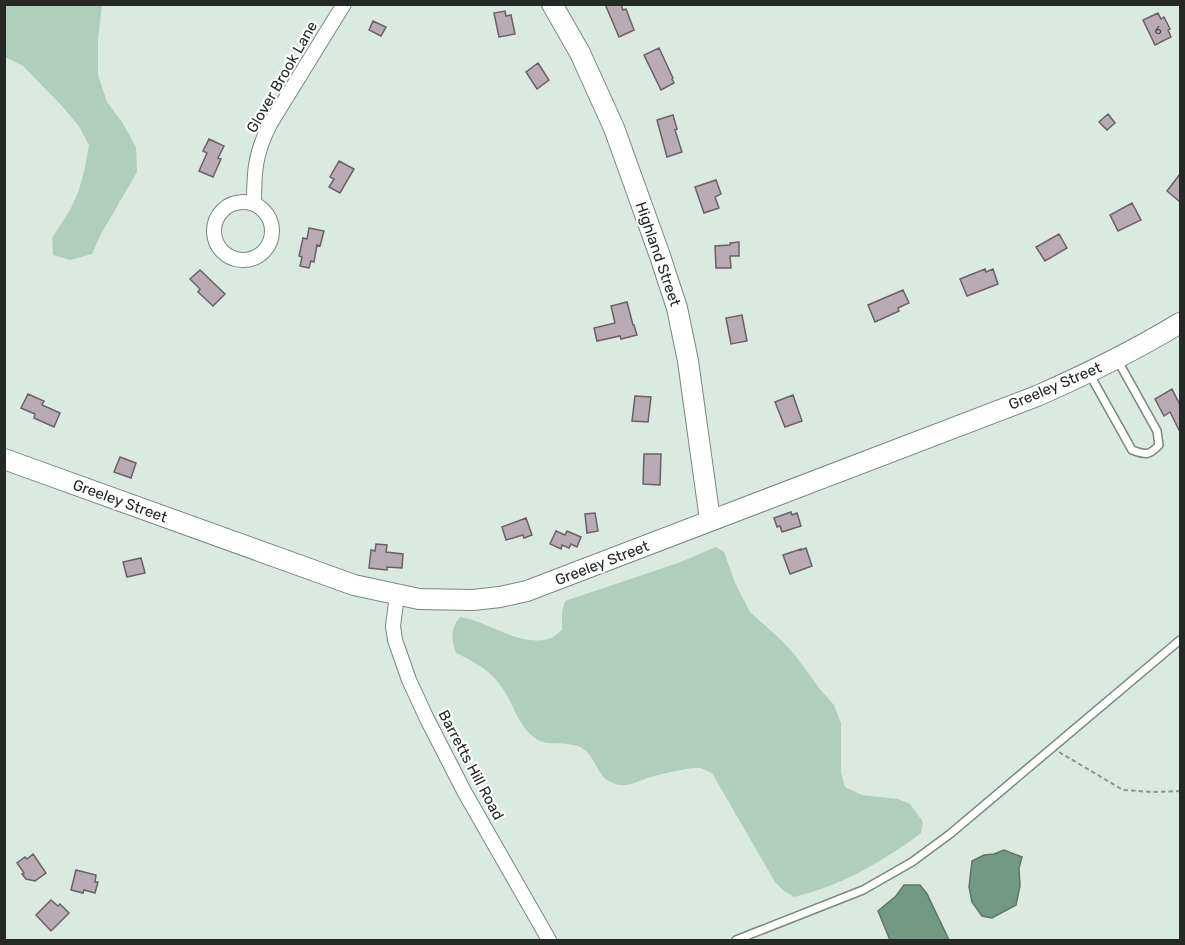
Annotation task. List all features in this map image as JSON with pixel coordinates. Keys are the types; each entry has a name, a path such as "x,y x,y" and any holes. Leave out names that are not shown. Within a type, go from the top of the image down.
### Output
{"street":[{"name":"Glover Brook Lane","path":"254,204 254,173 261,143 270,124 344,4"},
{"name":"Highland Street","path":"552,4 580,53 610,120 677,308 688,361 710,520"},
{"path":"245,202 254,204 262,209 272,226 269,245 255,258 235,259 227,255 216,240 216,222 227,207 245,202"},
{"name":"Greeley Street","path":"4,459 354,585 419,599 446,601 500,597 527,591 603,563 1037,396 1138,349 1180,323"},
{"name":"Barretts Hill Road","path":"397,595 393,626 395,640 409,680 465,792 549,940"}],"lane":[{"path":"1089,373 1132,450 1144,454 1153,451 1159,445 1157,431 1116,359"},
{"path":"736,940 862,890 912,862 950,834 1180,640"}],"path":[{"path":"1052,748 1123,790 1180,791"}],"shaded area":[{"path":"5,4 102,5 98,39 98,75 107,102 136,147 137,172 92,254 70,260 53,255 52,238 71,208 79,190 89,145 78,125 61,105 23,66 5,57"},
{"path":"716,547 724,552 735,583 750,612 795,655 834,705 841,723 841,772 845,787 862,795 898,799 910,804 923,822 921,833 875,864 819,890 794,897 775,882 712,773 700,768 689,769 624,785 607,780 590,755 582,748 576,745 543,742 531,735 516,715 505,692 495,679 478,664 456,653 453,643 453,630 460,617 528,640 551,638 562,630 562,612 565,601 678,563"},
{"path":"1004,850 1022,857 1016,905 992,918 982,916 972,902 969,887 972,861"},
{"path":"904,885 920,885 927,894 949,940 890,940 878,911 896,896"}],"building":[{"path":"605,4 621,4 623,10 626,9 634,30 619,37"},
{"path":"505,11 506,16 511,15 515,34 499,37 494,13"},
{"path":"1158,13 1161,19 1164,17 1171,37 1155,45 1143,20"},
{"path":"373,21 386,27 381,36 369,30"},
{"path":"659,48 674,83 661,90 644,55"},
{"path":"538,63 549,80 537,89 526,72"},
{"path":"1108,114 1115,123 1107,130 1099,122"},
{"path":"673,115 682,152 667,157 657,120"},
{"path":"209,139 224,146 213,177 199,171 207,153 203,151"},
{"path":"339,161 354,169 340,193 329,187 334,179 330,177"},
{"path":"1180,174 1180,202 1167,191"},
{"path":"716,180 721,194 715,197 719,208 704,213 695,187"},
{"path":"1132,203 1141,220 1118,231 1110,215"},
{"path":"309,228 324,231 320,246 317,245 314,262 311,261 309,268 300,266 302,257 299,256 303,238 307,239"},
{"path":"1059,234 1067,248 1045,261 1036,247"},
{"path":"739,242 739,256 730,256 731,268 716,268 715,246"},
{"path":"985,269 986,272 993,269 998,284 967,296 960,279"},
{"path":"200,270 225,294 213,306 198,292 200,289 190,279"},
{"path":"903,290 909,303 898,308 899,311 875,322 868,305"},
{"path":"627,302 637,335 597,341 594,328 615,323 611,306"},
{"path":"742,315 747,341 731,344 726,318"},
{"path":"1172,389 1180,405 1180,432 1170,412 1164,416 1155,399"},
{"path":"28,394 44,401 42,405 60,413 54,427 34,418 35,414 21,408"},
{"path":"793,395 802,421 785,427 775,402"},
{"path":"635,396 651,397 648,422 632,421"},
{"path":"644,454 661,454 660,485 643,484"},
{"path":"120,457 136,463 131,478 114,472"},
{"path":"791,512 792,515 797,513 801,526 782,532 780,526 777,527 774,518"},
{"path":"595,513 598,531 587,533 585,514"},
{"path":"526,518 532,535 506,540 502,527"},
{"path":"556,531 565,535 567,531 581,537 577,547 571,544 569,548 562,545 561,549 550,544"},
{"path":"376,544 387,545 386,552 403,554 402,568 387,567 387,570 369,568 371,550 375,551"},
{"path":"806,548 812,566 790,574 783,555"},
{"path":"141,558 145,573 127,577 123,562"},
{"path":"33,854 46,873 35,881 26,879 17,863"},
{"path":"76,870 96,875 95,882 98,882 95,893 71,890"},
{"path":"51,900 58,906 60,904 69,913 51,931 36,915"}]}
